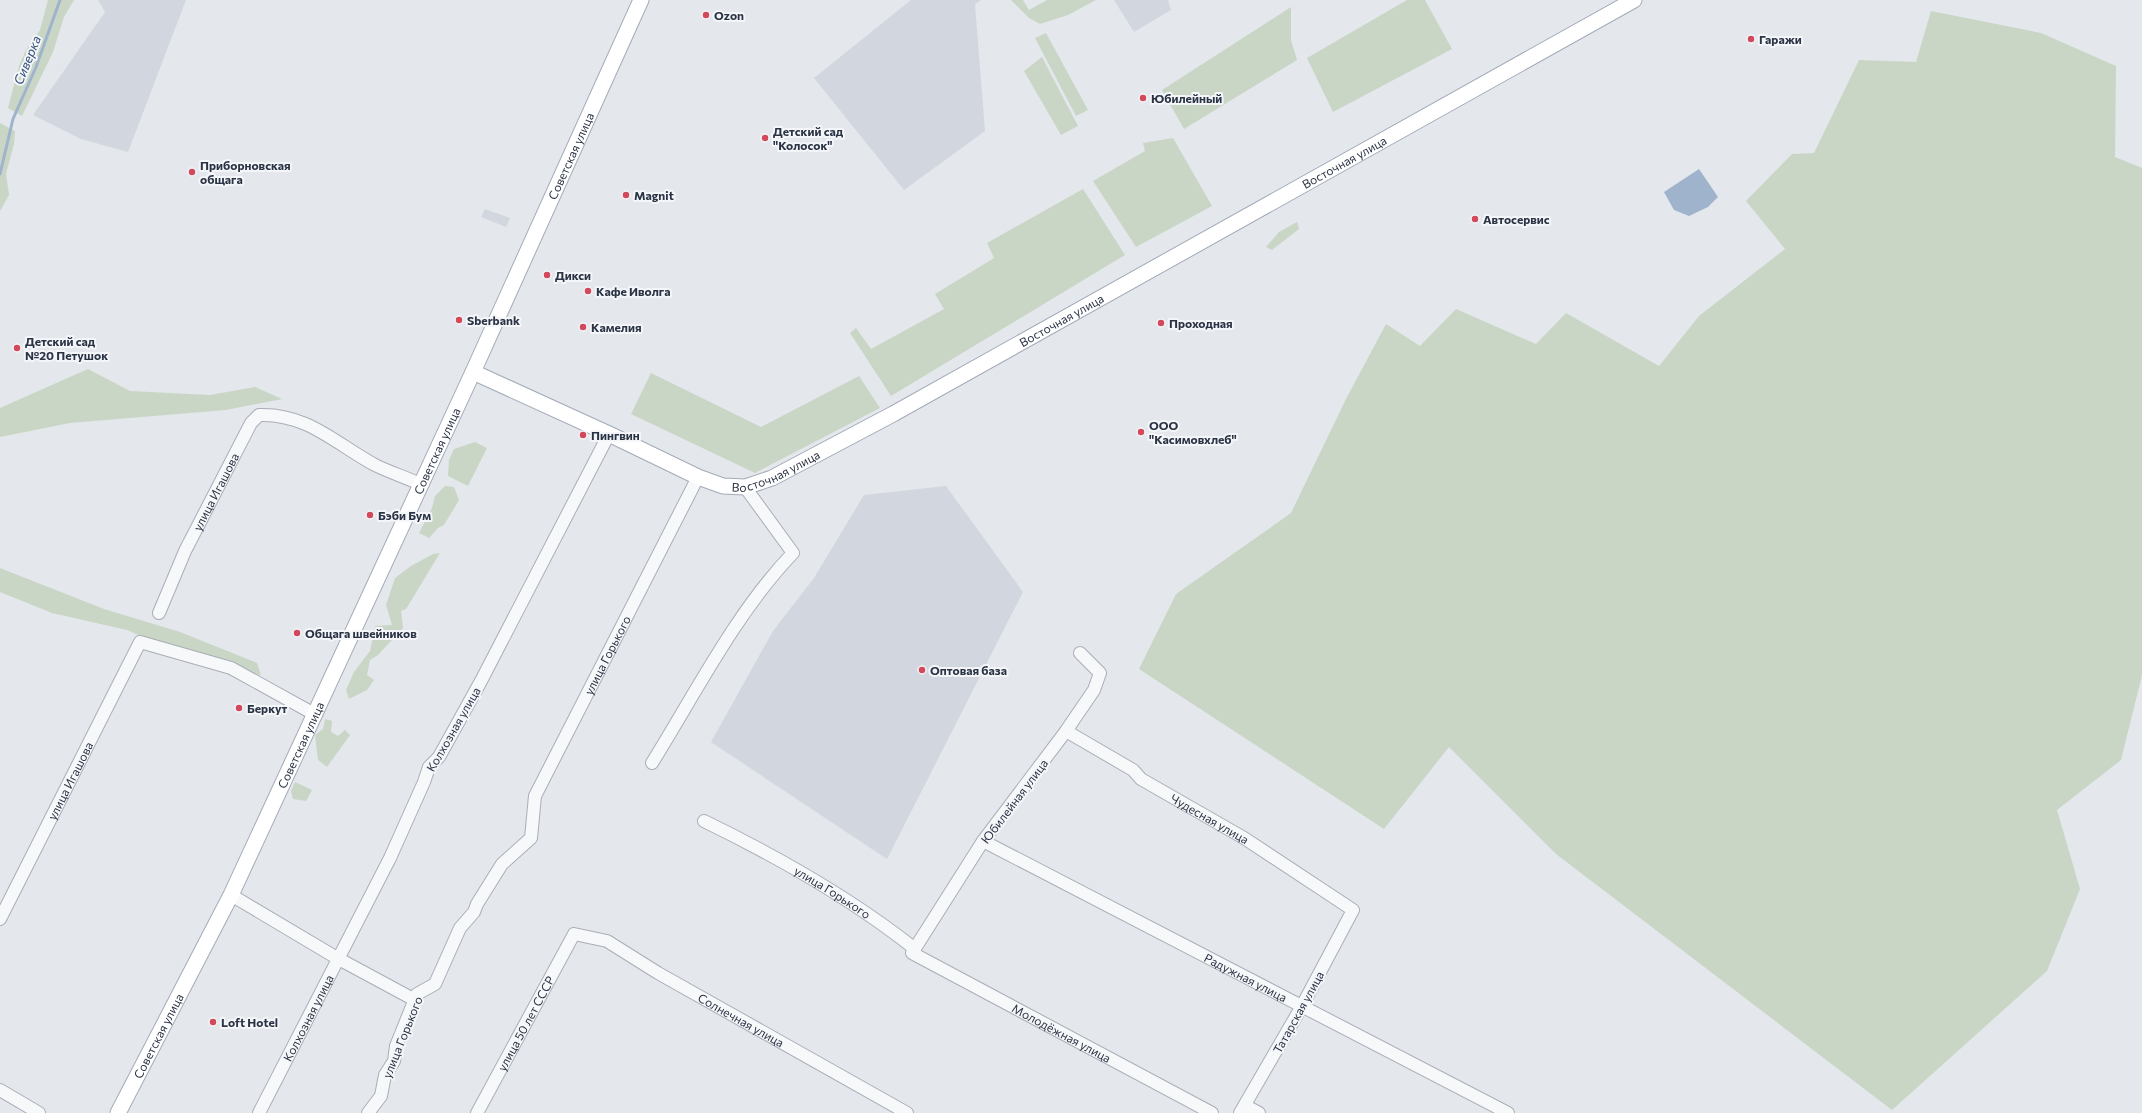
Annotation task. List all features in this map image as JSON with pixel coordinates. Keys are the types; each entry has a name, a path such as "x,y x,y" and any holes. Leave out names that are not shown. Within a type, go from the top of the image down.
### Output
{"main road":[{"name":"Советская улица","path":"118,1113 231,895 473,372 641,0"},
{"name":"Восточная улица","path":"473,372 609,434 698,477 723,486 746,487 772,478 893,414 1634,0"}],"street":[{"name":"улица Игашова","path":"159,613 185,551 250,423 259,415 272,414 303,421 375,465 420,484"},
{"name":"Колхозная улица","path":"259,1113 337,958 390,858 424,782 429,767 440,757 609,434"},
{"name":"улица Горького","path":"368,1113 381,1096 385,1075 394,1061 396,1046 417,994 435,984 460,928 474,912 476,904 502,864 531,838 535,796 698,477"},
{"path":"652,763 739,620 770,577 793,553 746,487"},
{"name":"улица Игашова","path":"0,919 140,642 231,668 316,714"},
{"name":"Юбилейная улица","path":"914,951 983,841 1066,731 1094,690 1100,673 1080,653"},
{"name":"Чудесная улица","path":"1066,731 1134,770 1141,779 1244,838 1353,910"},
{"name":"улица Горького","path":"704,821 760,850 878,919 914,951"},
{"name":"Радужная улица","path":"983,841 1508,1113"},
{"path":"231,895 337,958 415,1000"},
{"name":"Татарская улица","path":"1243,1110 1302,1006 1353,910"},
{"name":"улица 50 лет СССР","path":"477,1113 574,934"},
{"name":"Солнечная улица","path":"574,934 607,941 658,973 907,1113"},
{"name":"Молодёжная улица","path":"914,951 1212,1113"},
{"path":"0,1090 39,1113"},
{"path":"1243,1110 1259,1113"}],"shaded area":[{"path":"98,0 186,0 128,152 81,139 33,115 105,12"},
{"path":"911,0 981,0 975,4 985,131 904,190 814,78"},
{"path":"1114,0 1168,0 1171,10 1134,32"},
{"path":"485,209 510,218 506,227 481,217"},
{"path":"946,486 1023,592 887,859 711,742 773,631 814,578 864,495"}],"green space":[{"path":"48,0 74,0 64,17 53,52 22,116 8,108 19,66 26,50 40,30"},
{"path":"1011,0 1023,0 1029,10 1047,0 1096,0 1068,15 1040,24 1029,18"},
{"path":"1407,0 1425,0 1452,49 1333,112 1307,58"},
{"path":"1291,7 1291,40 1297,60 1184,129 1162,90"},
{"path":"1931,11 2041,33 2116,66 2115,157 2142,168 2142,675 2121,760 2057,810 2080,889 2047,971 1892,1110 1556,854 1449,747 1384,829 1139,669 1176,594 1291,513 1346,399 1386,324 1420,346 1456,309 1536,344 1566,313 1659,366 1699,316 1785,249 1746,201 1792,154 1814,153 1859,60 1916,62"},
{"path":"1046,33 1088,110 1076,116 1035,38"},
{"path":"1042,57 1078,126 1061,135 1024,71"},
{"path":"0,123 15,131 14,144 6,174 9,195 0,211"},
{"path":"1173,138 1212,206 1136,247 1093,181 1145,151 1143,143"},
{"path":"1083,189 1125,255 891,396 850,333 856,328 871,349 944,309 935,294 994,258 987,243"},
{"path":"1297,222 1299,229 1272,250 1266,247 1279,232"},
{"path":"88,369 130,391 210,395 255,387 282,399 226,410 70,423 0,437 0,408"},
{"path":"651,373 761,427 859,376 880,408 755,473 631,414"},
{"path":"475,442 487,448 468,486 448,476 449,460 454,449"},
{"path":"445,486 454,487 459,500 444,525 438,528 429,538 419,533 432,508 435,496"},
{"path":"440,553 406,609 401,611 403,628 378,655 370,660 367,675 374,680 367,690 349,699 346,690 354,672 370,651 375,626 392,625 386,605 395,578 411,566 433,554"},
{"path":"0,568 104,609 180,632 257,663 261,675 224,671 127,630 52,613 0,592"},
{"path":"325,719 332,721 331,732 338,736 345,730 350,735 327,767 318,760 315,735 323,729"},
{"path":"295,782 312,790 306,801 293,799 291,791"}],"water":[{"path":"1699,169 1718,197 1708,207 1689,216 1674,210 1664,192"}],"waterway":[{"name":"Сиверка","path":"0,174 13,119 36,67 60,0"}],"place":[{"name":"Ozon","path":"706,15"},
{"name":"Гаражи","path":"1751,39"},
{"name":"Юбилейный","path":"1143,98"},
{"name":"Детский сад \"Колосок\"","path":"765,138"},
{"name":"Приборновская общага","path":"192,172"},
{"name":"Magnit","path":"626,195"},
{"name":"Автосервис","path":"1475,219"},
{"name":"Дикси","path":"547,275"},
{"name":"Кафе Иволга","path":"588,291"},
{"name":"Sberbank","path":"459,320"},
{"name":"Проходная","path":"1161,323"},
{"name":"Камелия","path":"583,327"},
{"name":"Детский сад №20 Петушок","path":"17,348"},
{"name":"ООО \"Касимовхлеб\"","path":"1141,432"},
{"name":"Пингвин","path":"583,435"},
{"name":"Бэби Бум","path":"370,515"},
{"name":"Общага швейников","path":"297,633"},
{"name":"Оптовая база","path":"922,670"},
{"name":"Беркут","path":"239,708"},
{"name":"Loft Hotel","path":"213,1022"}]}
